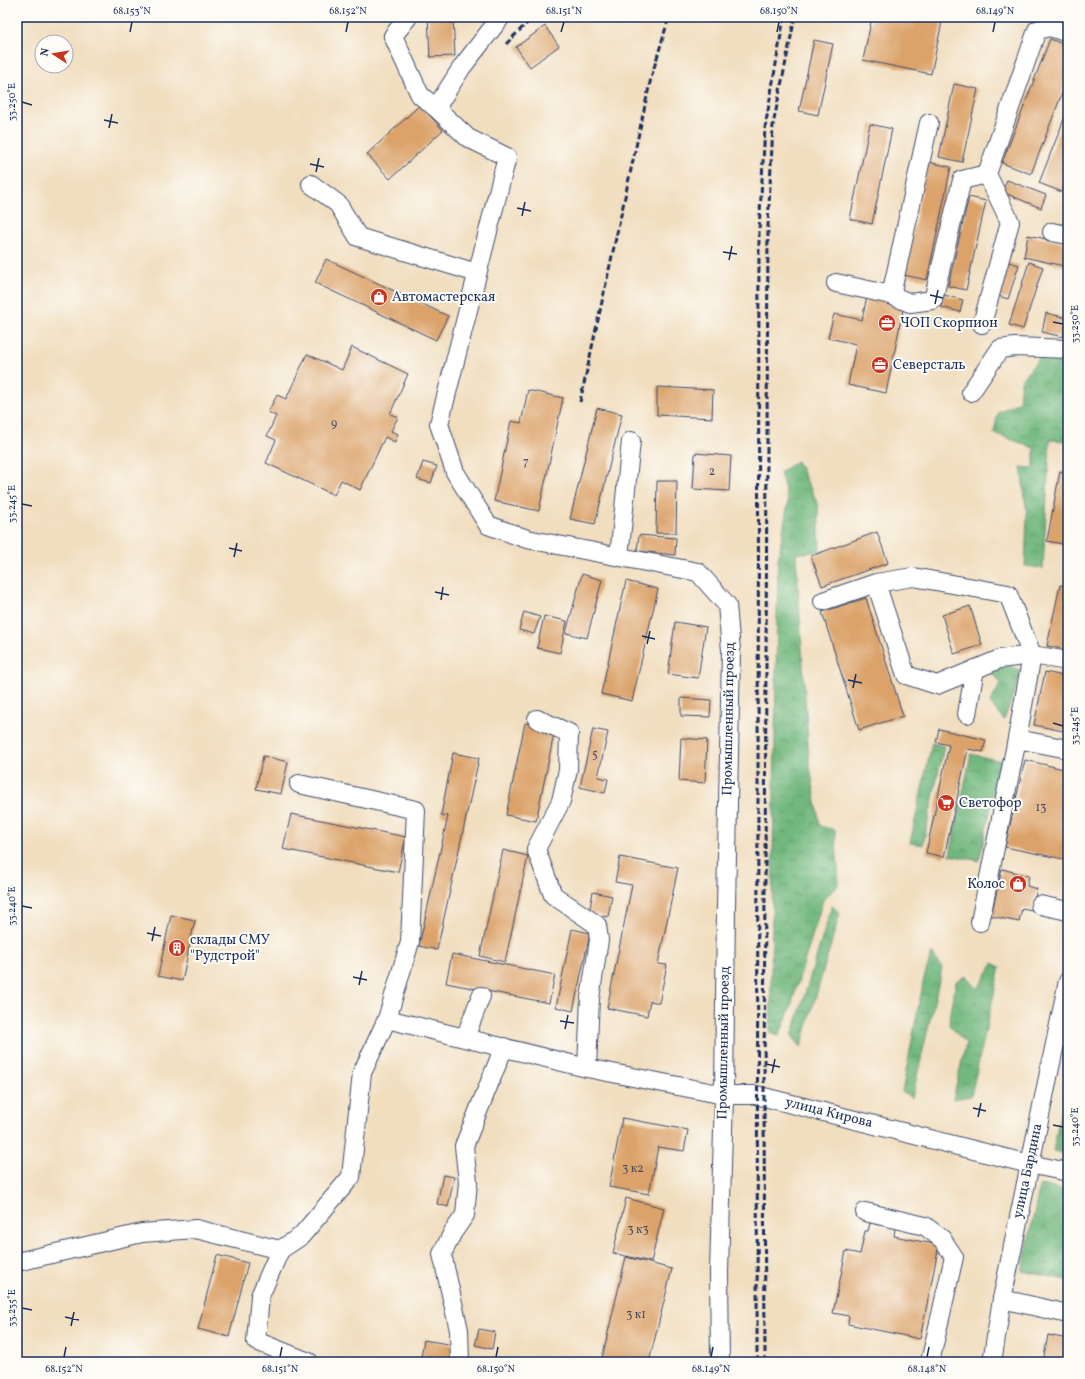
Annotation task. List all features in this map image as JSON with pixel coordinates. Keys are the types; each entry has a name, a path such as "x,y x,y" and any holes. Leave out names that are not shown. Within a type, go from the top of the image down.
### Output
{"street":[{"path":"408,17 393,36 420,95 436,108 462,67 501,17"},
{"path":"982,324 1010,222 987,174 1037,30 1050,27 1068,33"},
{"name":"Промышленный проезд","path":"436,108 468,138 507,156 439,424 455,472 488,525 527,539 698,572 727,605 732,650 726,907 724,1095 719,1272 720,1362"},
{"path":"891,295 929,124"},
{"path":"836,284 891,295 910,303 933,300 962,180 987,174"},
{"path":"311,184 338,204 358,237 477,273"},
{"path":"971,392 1000,349 1015,347 1068,349"},
{"path":"619,557 631,441"},
{"path":"823,601 876,583 913,577 1008,594 1032,655 1017,739 980,922"},
{"path":"876,583 906,675 937,685 1000,659 1032,655 1068,661"},
{"path":"967,714 975,669"},
{"path":"537,719 569,733 568,770 561,801 536,849 553,895 597,925 599,940 590,998 587,1068"},
{"path":"1017,739 1068,749"},
{"path":"299,784 416,810 410,942 387,1019 362,1074 351,1177 301,1236 280,1250 260,1296 256,1341 309,1362"},
{"path":"1040,904 1068,911"},
{"name":"улица Бардина","path":"992,1362 1002,1299 1068,981"},
{"path":"465,1038 482,996"},
{"name":"улица Кирова","path":"387,1019 587,1068 724,1095 756,1095 1029,1164 1068,1172"},
{"path":"460,1362 459,1330 442,1254 453,1232 465,1215 468,1182 464,1146 504,1047"},
{"path":"865,1212 925,1226 942,1239 954,1257 930,1362"},
{"path":"17,1262 142,1233 196,1229 280,1250"},
{"path":"1002,1299 1068,1314"}],"green space":[{"path":"1041,356 1068,358 1068,441 1050,440 1043,568 1025,566 1027,516 1021,467 1034,468 1034,448 994,433 998,412 1019,402 1021,381"},
{"path":"797,461 818,504 820,551 796,554 809,760 820,826 835,830 839,884 823,900 790,1009 779,1036 770,1033 778,560 788,502 780,472"},
{"path":"1001,663 1022,671 1004,720 990,703 1001,683 990,671"},
{"path":"932,743 944,746 923,845 910,843"},
{"path":"971,754 1001,761 979,861 950,855"},
{"path":"832,906 840,913 801,1047 792,1036"},
{"path":"932,953 942,968 912,1098 902,1092 924,978"},
{"path":"993,963 1000,967 971,1096 953,1099 966,1043 949,1025 956,981 966,976 978,989"},
{"path":"1068,1073 1068,1112 1062,1144 1068,1146 1068,1154 1053,1151"},
{"path":"1040,1185 1068,1191 1068,1280 1022,1271"}],"building":[{"path":"428,17 453,17 455,56 430,57"},
{"path":"872,17 943,17 931,74 863,60"},
{"path":"545,26 559,46 530,67 516,47"},
{"path":"1050,39 1068,46 1068,78 1031,174 1002,163"},
{"path":"814,40 833,44 818,115 799,111"},
{"path":"954,84 978,89 962,162 939,157"},
{"path":"420,105 443,130 390,179 367,154"},
{"path":"1068,109 1068,175 1062,192 1039,183"},
{"path":"870,124 892,129 872,224 850,219"},
{"path":"928,162 951,167 927,280 904,275"},
{"path":"1007,180 1046,195 1041,208 1002,192"},
{"path":"969,197 986,201 966,290 948,286"},
{"path":"1028,235 1068,244 1068,267 1024,257"},
{"path":"326,259 448,316 436,340 315,283"},
{"path":"1005,261 1019,265 1008,299 995,295"},
{"path":"1029,262 1043,267 1023,329 1009,325"},
{"path":"944,295 963,300 960,312 941,307"},
{"path":"867,296 904,305 886,393 848,385 856,344 828,338 834,314 862,320"},
{"path":"1046,313 1067,318 1063,337 1042,332"},
{"path":"1067,325 1068,337 1065,337"},
{"path":"352,347 408,374 390,414 398,417 391,431 398,434 395,442 385,437 360,490 341,480 334,495 266,463 276,440 267,436 276,416 268,412 277,395 286,399 307,354 342,370"},
{"path":"657,387 713,390 712,418 657,415"},
{"path":"528,390 563,398 539,511 494,501 511,421 521,423"},
{"path":"597,408 622,414 595,524 570,519"},
{"path":"695,453 731,456 729,491 693,489"},
{"path":"423,462 437,466 431,483 417,479"},
{"path":"1060,471 1068,473 1068,545 1047,541"},
{"path":"657,481 677,481 676,533 656,533"},
{"path":"877,532 888,563 822,586 811,556"},
{"path":"639,535 676,538 675,555 637,551"},
{"path":"582,574 602,580 587,638 566,633"},
{"path":"626,581 658,589 632,701 601,694"},
{"path":"1060,585 1068,586 1068,650 1047,646"},
{"path":"866,598 903,716 859,730 822,612"},
{"path":"970,606 982,645 954,654 942,615"},
{"path":"524,612 540,617 534,634 519,630"},
{"path":"544,616 567,621 560,653 537,648"},
{"path":"675,622 706,627 698,678 668,674"},
{"path":"1045,672 1068,677 1068,732 1034,725"},
{"path":"681,698 711,700 710,717 681,716"},
{"path":"525,723 555,729 536,821 506,815"},
{"path":"593,729 608,732 598,777 608,779 605,793 580,787"},
{"name":"Светофор","path":"939,729 986,740 983,752 968,749 944,857 926,853 949,745 936,742"},
{"path":"681,738 707,740 705,783 679,781"},
{"path":"453,753 479,758 437,950 419,946 448,816 441,815"},
{"path":"263,756 288,762 281,794 256,789"},
{"path":"1025,760 1068,770 1068,860 1005,847"},
{"path":"291,814 406,837 398,872 283,849"},
{"path":"503,850 528,856 505,962 480,956"},
{"path":"620,857 678,868 658,964 667,965 659,1003 650,1001 647,1016 607,1008 632,885 615,882"},
{"path":"1002,869 1029,876 1027,886 1037,889 1032,910 1022,908 1019,922 991,916"},
{"path":"593,892 612,896 608,917 589,913"},
{"name":"склады СМУ \"Рудстрой\"","path":"171,915 195,920 182,981 158,976"},
{"path":"572,929 590,933 573,1011 556,1007"},
{"path":"452,954 555,975 549,1003 446,983"},
{"path":"622,1118 688,1130 684,1151 658,1147 649,1194 609,1187"},
{"path":"443,1175 454,1177 448,1207 437,1204"},
{"path":"626,1198 664,1208 651,1262 613,1253"},
{"path":"870,1223 895,1228 894,1236 939,1245 920,1339 848,1324 849,1316 833,1313 846,1251 860,1254 865,1231 868,1231"},
{"path":"217,1255 248,1263 229,1337 198,1329"},
{"path":"626,1257 672,1269 649,1362 601,1362"},
{"path":"479,1329 495,1332 492,1349 475,1345"},
{"path":"1048,1335 1068,1339 1068,1362 1043,1362"},
{"path":"424,1340 454,1345 451,1362 420,1362"}],"railway":[{"path":"506,44 533,17"},
{"path":"580,402 651,78 669,17"},
{"path":"757,1362 759,230 765,128 784,17"},
{"path":"765,1362 764,1095 768,226 773,125 795,17"}],"place":[{"name":"Автомастерская","path":"379,297"},
{"name":"ЧОП Скорпион","path":"887,323"},
{"name":"Северсталь","path":"880,365"},
{"name":"Светофор","path":"946,803"},
{"name":"Колос","path":"1018,884"},
{"name":"склады СМУ \"Рудстрой\"","path":"177,948"}]}
